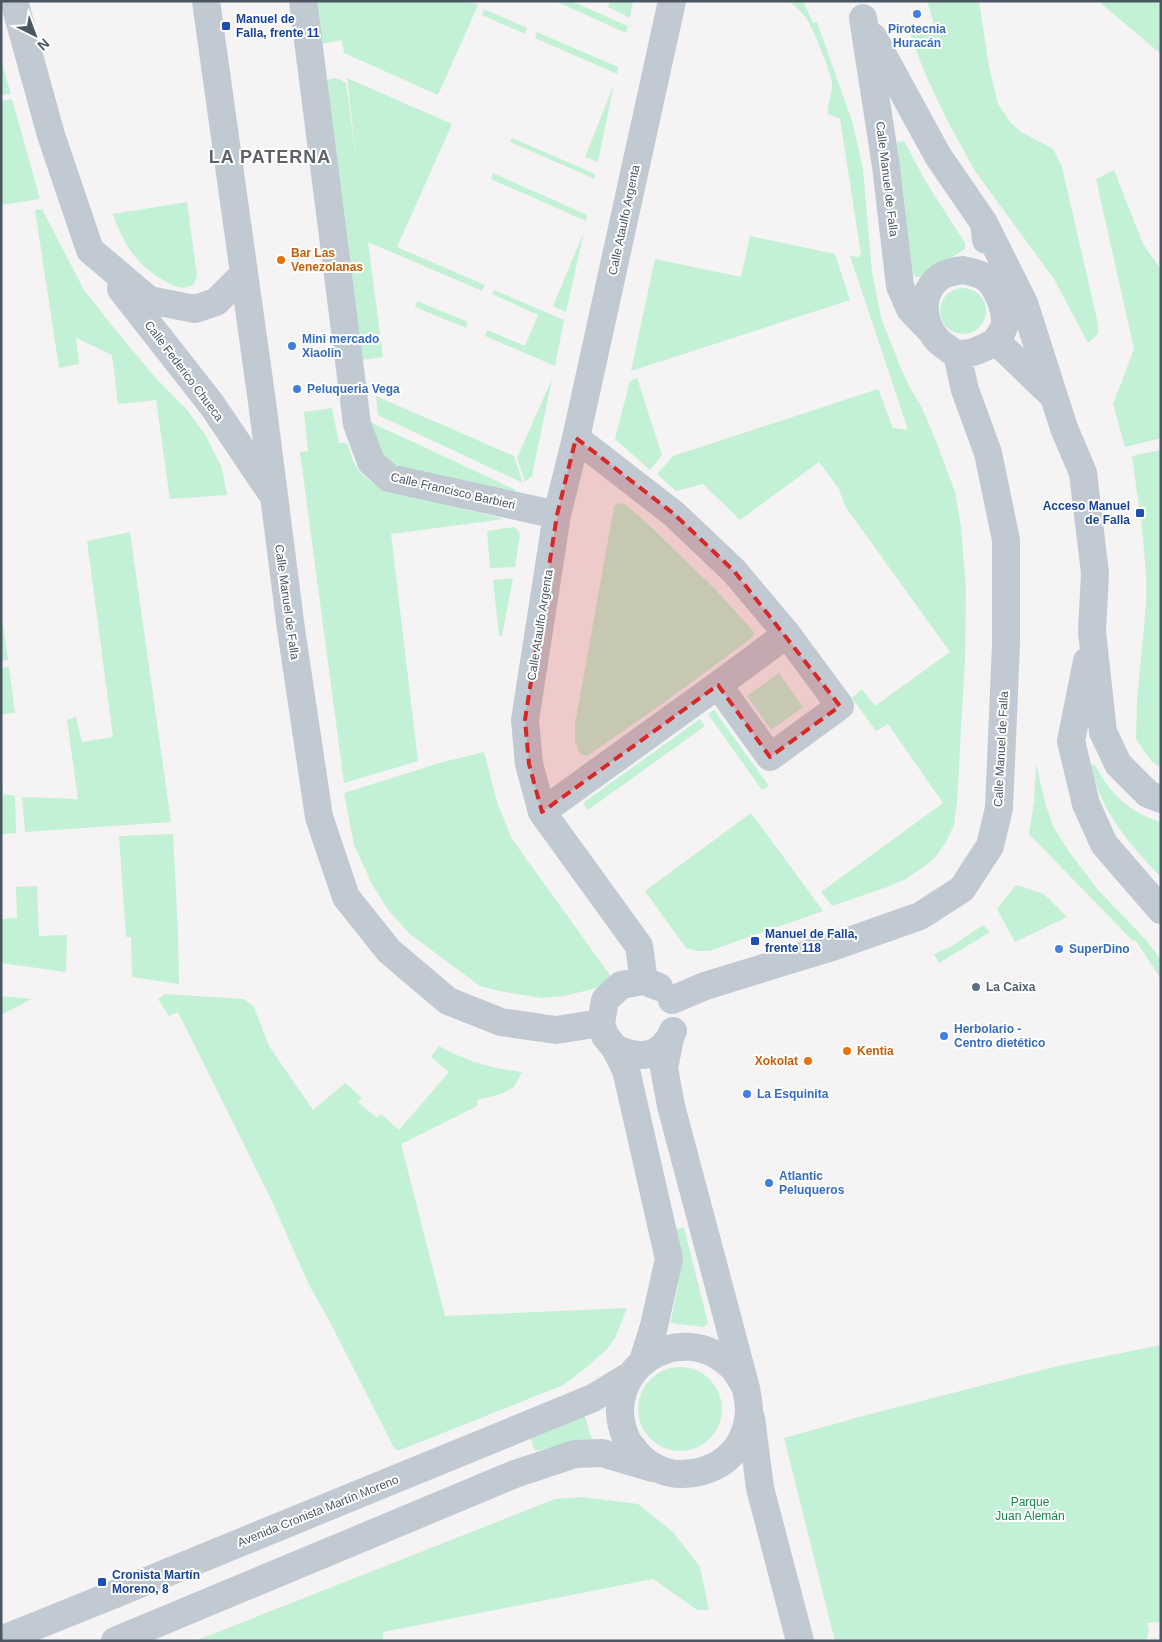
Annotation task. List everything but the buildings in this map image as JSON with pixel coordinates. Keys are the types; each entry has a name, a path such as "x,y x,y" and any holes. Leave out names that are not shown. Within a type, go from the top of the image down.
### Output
{"street":[{"name":"Calle Federico Chueca","path":"14,1 52,134 90,250 212,404 273,496"},
{"name":"Calle Manuel de Falla","path":"206,1 291,630 319,818 346,897 389,951 448,1001 501,1022 556,1030 601,1023"},
{"name":"Calle Francisco Barbieri","path":"303,1 357,424 371,462 389,478 557,515"},
{"name":"Calle Ataulfo Argenta","path":"644,981 639,946 542,812 529,764 525,720 557,515 576,438 672,1"},
{"name":"Calle Manuel de Falla","path":"860,10 938,156 984,223 1024,303 1052,395 1083,473 1094,573 1092,632 1103,732 1118,764 1156,796"},
{"name":"Calle Manuel de Falla","path":"860,10 886,166 900,286 910,309 930,330"},
{"name":"Calle Manuel de Falla","path":"984,223 994,287"},
{"name":"Calle Federico Chueca","path":"90,250 149,300 195,309 216,302 244,274"},
{"path":"963,270 976,273 985,278 994,287 1001,304 1005,323 996,341 975,352 957,354 940,343 930,330 925,318 925,299 927,292 935,281 946,274 963,270"},
{"name":"Calle Manuel de Falla","path":"996,341 1052,395"},
{"name":"Calle Manuel de Falla","path":"672,1000 705,986 835,946 920,916 962,889 990,846 998,808 1006,645 1006,540 988,453 965,390 957,354"},
{"path":"576,438 674,514 734,571 787,634 840,706 770,757 718,686"},
{"name":"Calle Manuel de Falla","path":"1092,632 1071,741 1086,804 1104,844 1161,910"},
{"path":"542,812 718,686 787,634"},
{"name":"Calle Manuel de Falla","path":"1138,883 1161,900"},
{"path":"615,1048 626,1054 638,1056 651,1054 662,1048 676,1026 676,1013 672,1000 665,991 655,984 644,981 621,985 605,1000 601,1023 605,1036 615,1048 626,1070 668,1259 654,1326 637,1368 622,1396 621,1418 627,1440 641,1458 659,1470"},
{"path":"670,1038 664,1068 671,1106 747,1399 760,1488 800,1641"},
{"path":"114,1641 515,1474 575,1454 602,1453 680,1475 701,1473 721,1464 736,1449 746,1430 747,1399 736,1370 720,1356 702,1348 681,1346 661,1351 637,1368"},
{"name":"Avenida Cronista Martín Moreno","path":"1,1640 592,1398 637,1368"}],"highlighted area":[{"path":"576,438 674,514 734,571 840,706 770,757 718,685 542,812 529,764 525,720 557,515"}],"green space":[{"path":"314,1 468,1 478,5 438,95 344,53 342,40 320,44"},
{"path":"555,1 571,1 628,26 626,33"},
{"path":"610,1 633,1 630,18 608,7"},
{"path":"789,1 803,1 813,23 817,22 853,124 863,169 872,272 881,318 900,366 921,406 936,441 955,492 961,527 966,590 965,660 954,825 937,855 928,864 904,880 832,906 821,892 943,803 888,724 876,731 852,698 862,689 875,706 950,652 845,506 839,489 819,462 740,520 703,484 676,491 657,474 673,456 878,389 893,428 908,430 850,256 859,257 861,253 840,119 828,114 832,87 831,77 808,21"},
{"path":"927,1 979,1 989,67 998,104 1011,123 1021,132 1053,149 1062,167 1098,324 1098,334 1088,343 1054,279 975,171 927,78 910,35 935,27"},
{"path":"1098,1 1161,1 1161,54"},
{"path":"484,9 527,28 525,34 482,15"},
{"path":"537,32 618,67 617,74 535,38"},
{"path":"1,60 11,94 1,95"},
{"path":"335,78 346,83 357,165 347,78 452,124 397,247 485,285 482,291 368,242 383,357 361,360 323,81"},
{"path":"614,84 598,162 585,157"},
{"path":"12,99 40,199 1,205 1,101"},
{"path":"512,138 595,174 595,179 510,142"},
{"path":"904,141 926,182 965,243 965,249 920,277 916,277 910,272 905,205 897,142"},
{"path":"1114,170 1143,244 1161,270 1161,438 1125,447 1113,404 1134,349 1096,179"},
{"path":"493,173 587,215 586,221 491,179"},
{"path":"187,202 197,276 194,284 183,288 155,275 139,261 127,245 113,214"},
{"path":"42,209 84,290 154,376 188,411 206,436 222,468 227,495 170,499 156,400 118,404 112,355 76,338 79,364 59,368 35,210"},
{"path":"584,232 566,312 553,306"},
{"path":"750,236 835,254 850,300 631,371 655,259 741,277"},
{"path":"963,288 976,292 982,298 986,311 982,324 976,330 963,334 950,330 944,324 940,311 944,298 950,292"},
{"path":"494,290 564,320 555,366 485,336 487,330 525,346 538,315 492,294"},
{"path":"417,301 468,322 466,328 415,307"},
{"path":"637,378 662,455 650,470 615,439 630,381"},
{"path":"552,379 532,476 525,482 517,458"},
{"path":"376,396 514,456 523,483 378,415"},
{"path":"332,408 339,443 347,443 359,470 375,484 383,489 504,519 391,534 418,761 344,783 300,452 308,451 304,412"},
{"path":"370,422 516,490 512,493 391,465 384,460"},
{"path":"1161,450 1161,768 1152,762 1136,739 1137,702 1146,605 1146,574 1132,456"},
{"path":"619,503 625,504 651,527 715,589 754,632 753,637 587,756 580,754 575,741 575,724 614,507"},
{"path":"514,527 520,534 515,567 490,568 487,531"},
{"path":"130,532 171,822 25,832 22,797 78,799 67,720 76,717 82,742 113,737 87,541"},
{"path":"513,578 502,636 499,636 493,580"},
{"path":"1,611 8,660 1,661"},
{"path":"9,667 15,713 1,714 1,668"},
{"path":"779,673 803,707 771,730 747,696"},
{"path":"714,710 769,786 762,790 708,714"},
{"path":"700,719 705,726 588,810 583,803"},
{"path":"484,752 497,802 512,839 612,978 605,986 564,996 542,998 480,986 410,934 388,910 372,884 354,845 344,793 443,762"},
{"path":"1,762 3,794 15,796 16,833 1,834"},
{"path":"1036,764 1046,806 1054,828 1098,890 1146,940 1161,960 1161,979 1136,941 1132,940 1029,834 1034,802"},
{"path":"1093,764 1122,801 1139,813 1161,822 1161,877 1128,840 1109,812 1095,782 1091,765"},
{"path":"751,813 823,911 709,951 697,951 686,948 645,891"},
{"path":"173,834 179,984 132,977 131,937 126,937 119,836"},
{"path":"1016,885 1044,894 1067,917 1015,942 997,909"},
{"path":"37,886 39,936 67,935 66,972 1,963 1,919 17,918 16,887"},
{"path":"983,925 990,932 939,963 934,954 952,946"},
{"path":"165,994 244,999 254,1007 269,1046 313,1110 345,1083 362,1098 358,1102 377,1118 381,1114 399,1130 449,1072 431,1057 439,1046 479,1064 522,1072 514,1087 501,1094 477,1100 477,1106 401,1144 445,1316 627,1308 615,1338 607,1349 563,1385 396,1450 309,1285 271,1199 178,1012 169,1016 158,999"},
{"path":"1,996 32,999 1,1015"},
{"path":"684,1228 708,1323 704,1327 671,1323 678,1287 679,1262 675,1229"},
{"name":"Parque Juan Alemán","path":"1161,1345 1161,1622 1147,1623 1149,1631 1146,1641 835,1641 784,1438 1062,1365"},
{"path":"672,1367 688,1367 704,1374 715,1385 722,1401 719,1425 710,1439 704,1444 688,1451 672,1451 656,1444 645,1433 638,1417 638,1401 645,1385 656,1374"},
{"path":"583,1415 592,1440 535,1451 530,1437"},
{"path":"581,1497 638,1504 673,1532 700,1567 709,1610 697,1610 653,1579 383,1632 383,1641 195,1641 555,1499"}],"place":[{"name":"Pirotecnia Huracán","path":"917,14"},
{"name":"Manuel de Falla, frente 11","path":"226,26"},
{"name":"Bar Las Venezolanas","path":"281,260"},
{"name":"Mini mercado Xiaolin","path":"292,346"},
{"name":"Peluqueria Vega","path":"297,389"},
{"name":"Acceso Manuel de Falla","path":"1140,513"},
{"name":"Manuel de Falla, frente 118","path":"755,941"},
{"name":"SuperDino","path":"1059,949"},
{"name":"La Caixa","path":"976,987"},
{"name":"Herbolario - Centro dietético","path":"944,1036"},
{"name":"Kentia","path":"847,1051"},
{"name":"Xokolat","path":"808,1061"},
{"name":"La Esquinita","path":"747,1094"},
{"name":"Atlantic Peluqueros","path":"769,1183"},
{"name":"Cronista Martín Moreno, 8","path":"102,1582"}],"district":[{"name":"LA PATERNA","path":"270,157"}]}
